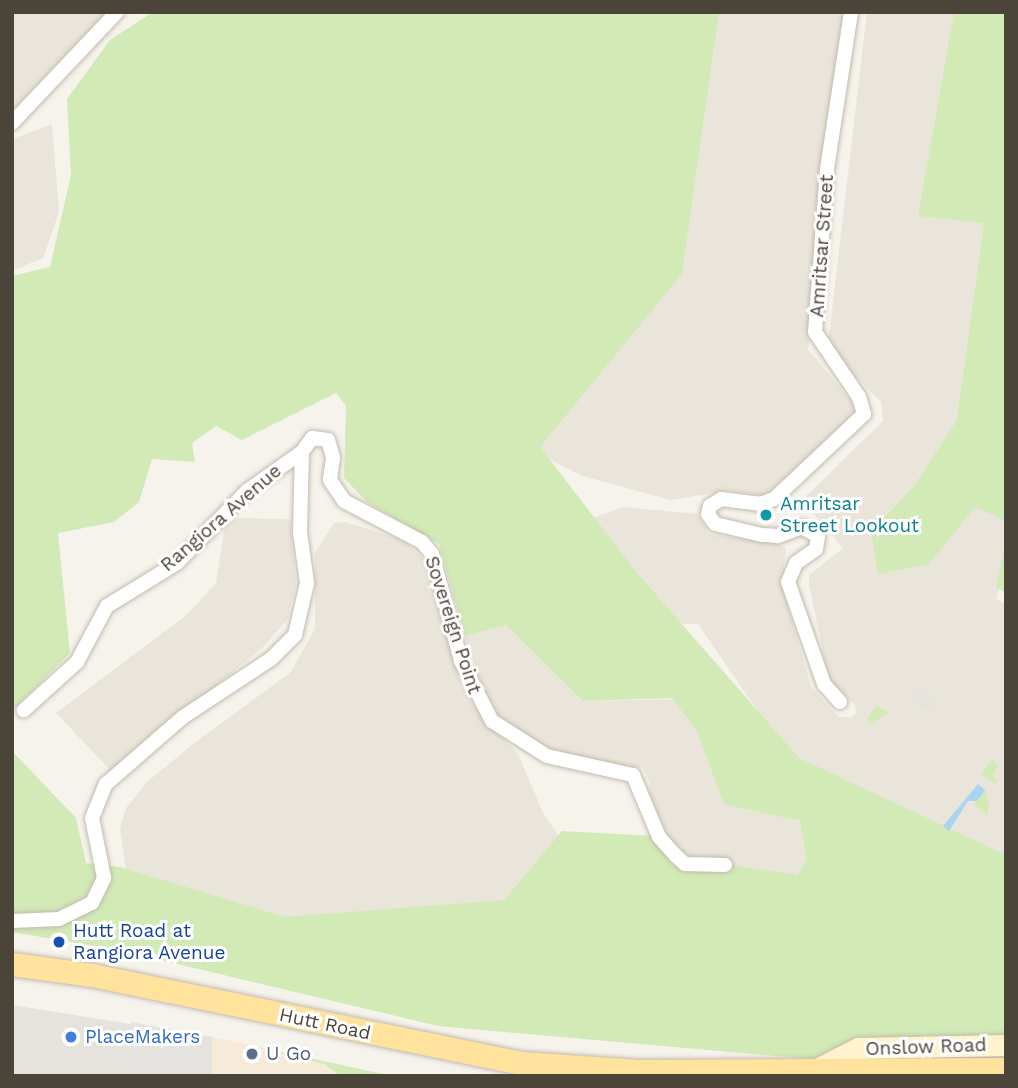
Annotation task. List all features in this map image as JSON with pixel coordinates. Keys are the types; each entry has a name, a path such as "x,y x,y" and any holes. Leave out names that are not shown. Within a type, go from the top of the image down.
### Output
{"main road":[{"name":"Hutt Road","path":"12,964 105,978 522,1063 639,1071 817,1074 1006,1069"},
{"name":"Onslow Road","path":"817,1074 858,1048 1006,1045"},
{"name":"Hutt Road","path":"639,1071 670,1076"}],"street":[{"path":"12,122 117,12"},
{"name":"Amritsar Street","path":"841,702 824,684 789,582 796,563 816,549 818,536 802,527 778,536 762,535 715,524 708,514 710,506 721,499 760,505 774,499 864,414 859,397 815,332 827,169 852,12"},
{"name":"Sovereign Point","path":"302,452 312,438 328,440 334,458 331,480 344,501 422,541 432,554 461,661 492,721 547,756 633,775 659,837 675,855 685,864 725,865"},
{"name":"Rangiora Avenue","path":"24,710 76,662 107,606 177,563 247,491 302,452"},
{"name":"Rangiora Avenue","path":"12,921 59,919 92,903 104,878 92,818 106,784 183,717 271,659 295,635 307,583 300,532 302,452"}],"shaded area":[{"path":"12,12 109,12 12,110"},
{"path":"704,12 848,12 808,349 852,402 857,417 765,495 727,491 670,500 583,476 530,450"},
{"path":"867,12 962,12 1006,213 977,488 1006,507 1006,566 996,599 1006,604 1006,866 801,774 698,624 547,624 528,543 622,507 698,514 709,534 778,544 786,549 782,585 811,687 839,717 852,717 856,713 855,705 829,680 809,585 809,575 843,548 802,500 883,421 881,402 837,358 829,336"},
{"path":"52,124 59,212 43,258 12,271 12,139"},
{"path":"226,518 290,519 296,585 287,620 262,648 111,771 56,713 189,613 216,583"},
{"path":"346,522 405,541 428,564 459,679 474,707 518,754 543,813 560,838 504,907 277,920 126,870 120,829 126,808 148,781 197,741 290,673 315,629 315,553 334,523"},
{"path":"506,625 585,701 683,699 730,799 815,827 807,886 696,876 646,818 650,782 643,768 581,763 535,743 498,716 483,688 465,636"},
{"path":"915,687 935,702 928,711 907,698"},
{"name":"PlaceMakers","path":"12,1005 212,1037 212,1076 12,1076"},
{"path":"131,1022 212,1037 212,1076 130,1076 130,1067 139,1067 139,1052 130,1052"},
{"name":"U Go","path":"212,1037 392,1076 212,1076"}],"green space":[{"path":"153,12 719,12 682,274 540,447 637,573 799,758 1006,855 1006,1064 877,1065 438,1026 123,951 12,932 12,751 76,818 86,863 120,867 285,917 504,900 562,831 655,836 683,864 723,864 798,875 807,859 800,821 724,804 697,731 672,698 583,701 506,625 465,636 439,544 367,502 344,478 346,406 336,393 242,440 216,426 192,443 195,462 152,459 139,502 114,522 58,533 70,653 12,711 12,276 50,267 71,175 67,99 110,40"},
{"path":"954,12 1006,12 1006,521 975,507 929,564 878,574 871,532 914,486 957,420 984,223 918,216"},
{"path":"1006,543 1006,593 996,587"},
{"path":"876,705 889,713 870,724 867,719"},
{"path":"992,760 999,766 992,775 998,780 995,784 981,774"},
{"path":"985,790 989,805 987,815 974,805"},
{"path":"244,1044 392,1076 341,1076 324,1064"}],"water":[{"path":"978,784 985,790 977,801 968,801 949,831 943,826"}],"place":[{"name":"Amritsar Street Lookout","path":"766,515"},
{"name":"Hutt Road at Rangiora Avenue","path":"59,942"},
{"name":"PlaceMakers","path":"71,1037"},
{"name":"U Go","path":"252,1054"}]}
